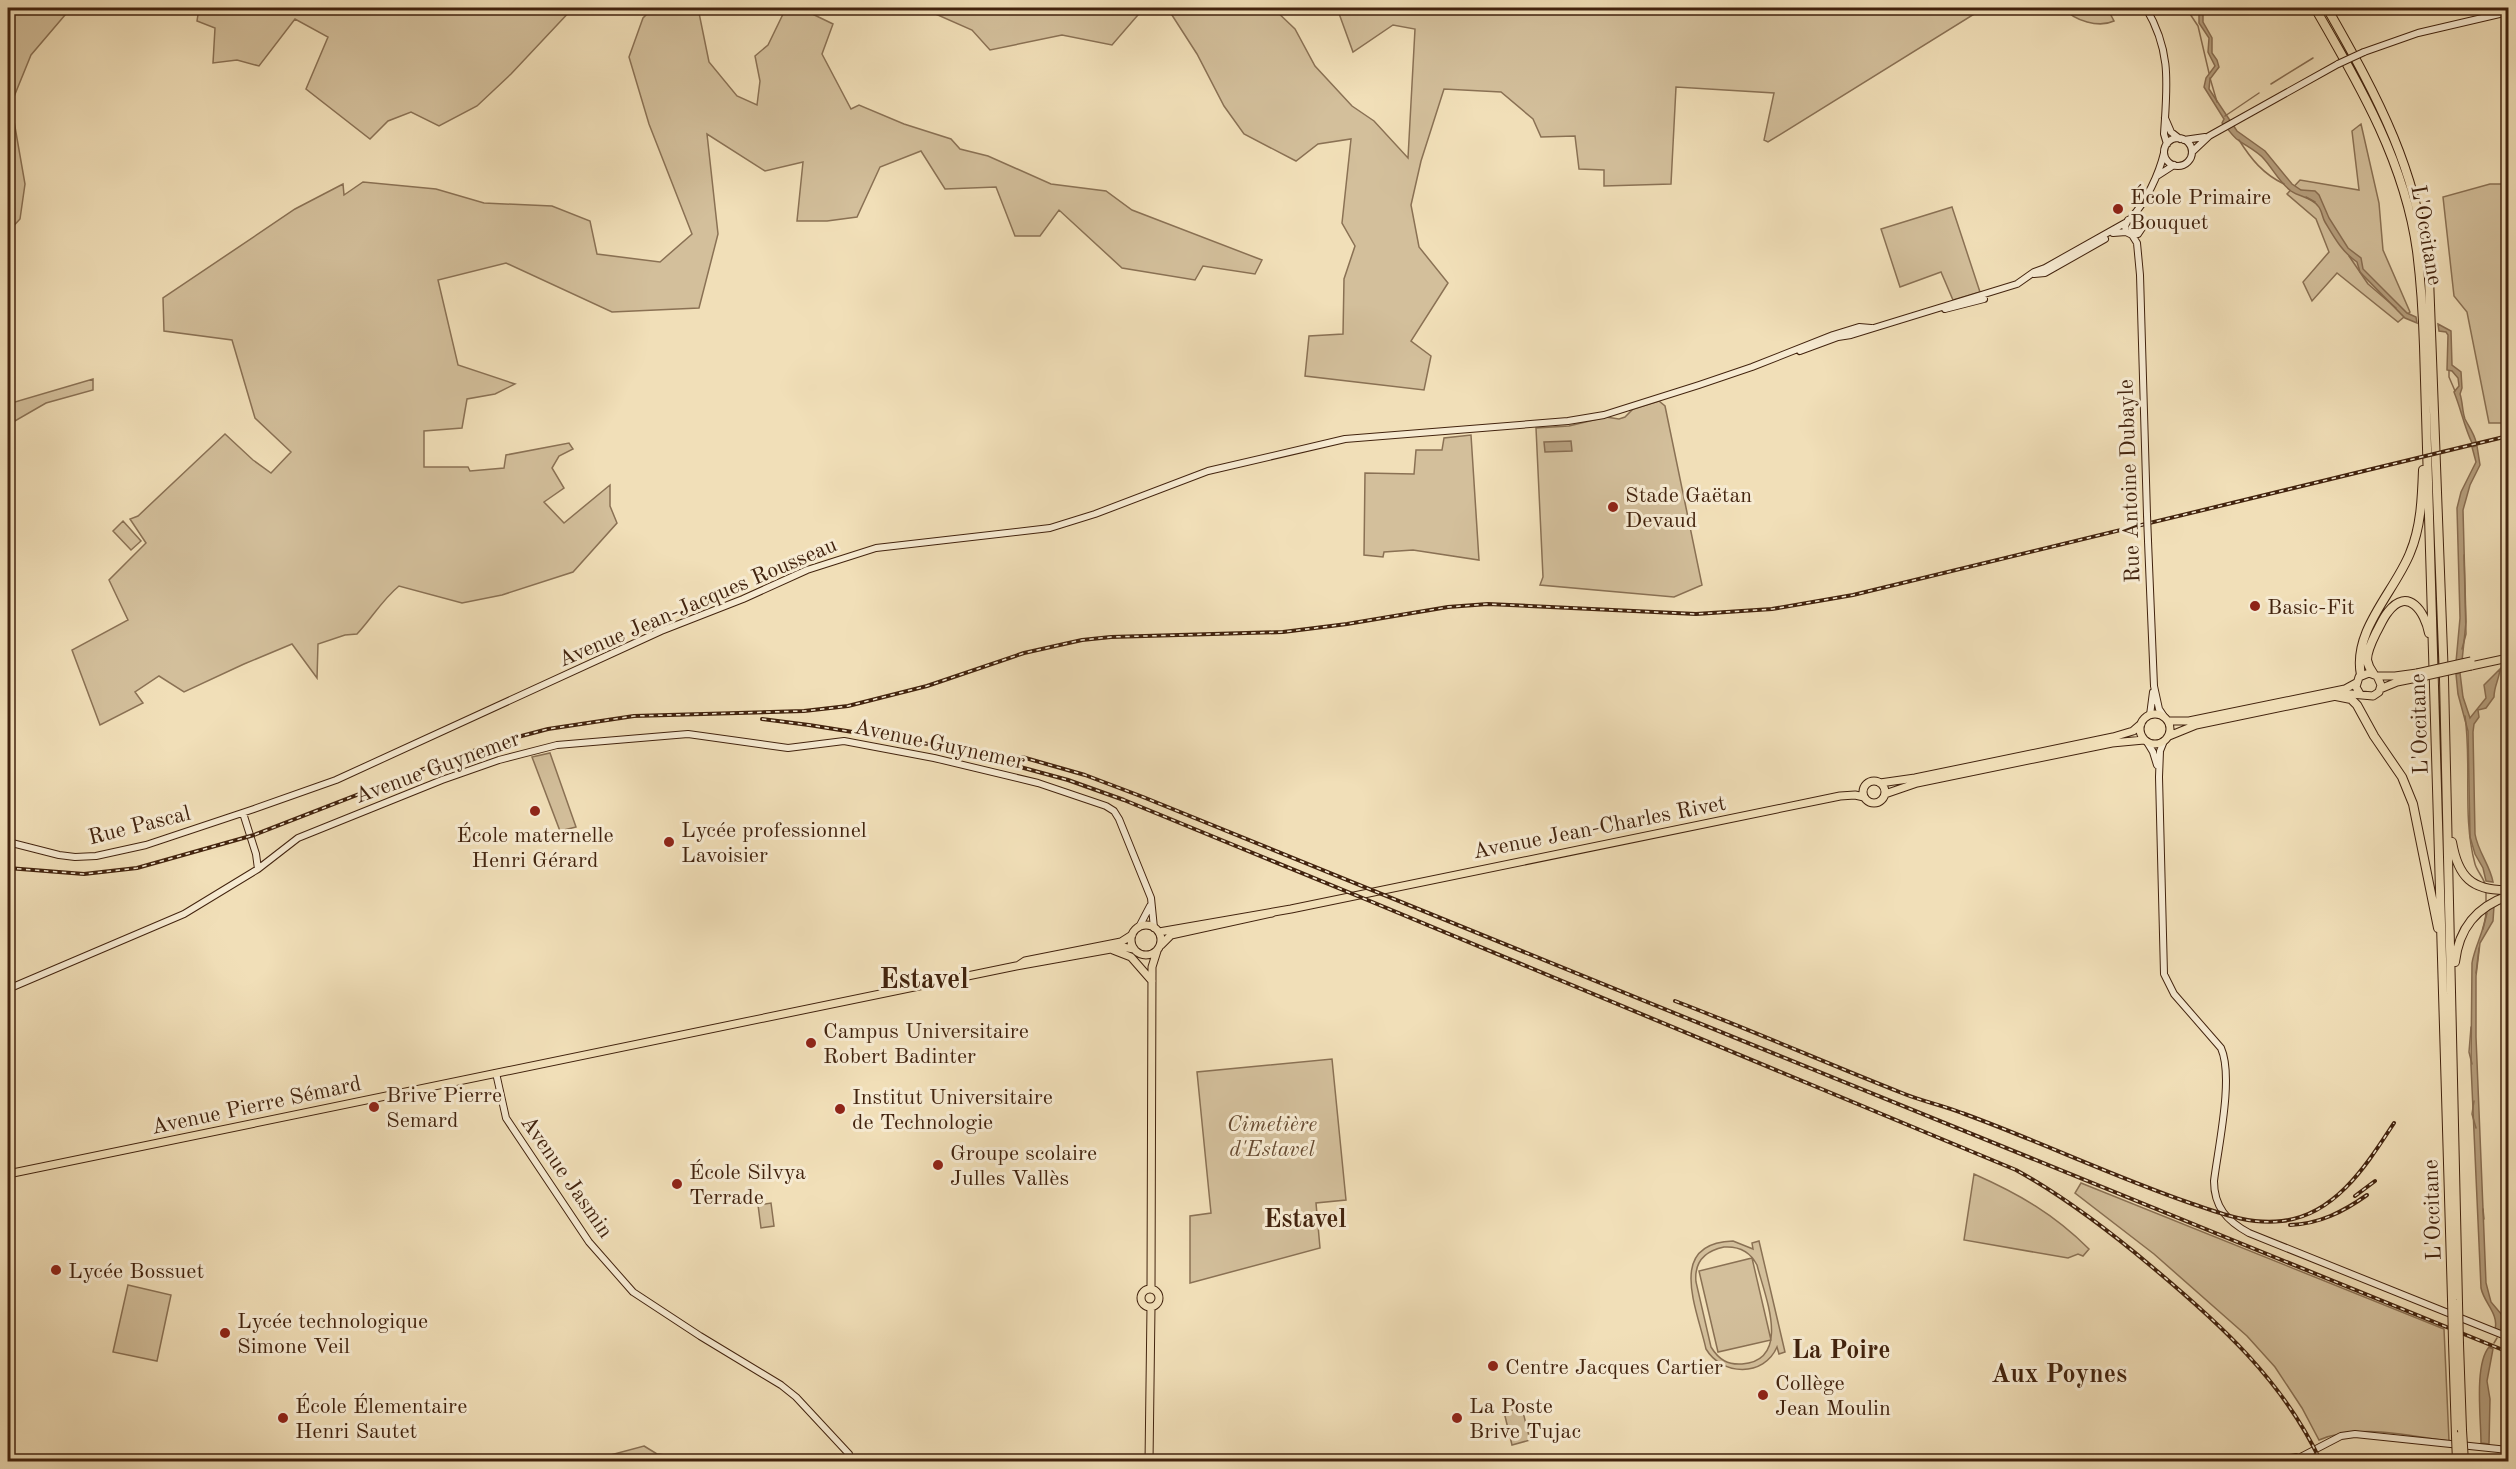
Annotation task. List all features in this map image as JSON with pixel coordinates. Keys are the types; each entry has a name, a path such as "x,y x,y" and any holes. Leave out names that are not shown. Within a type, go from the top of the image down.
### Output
{"highway":[{"name":"L'Occitane","path":"2315,8 2362,89 2383,135 2400,180 2417,249 2427,439 2459,1433 2457,1461"},
{"name":"L'Occitane","path":"2327,8 2372,86 2393,131 2410,178 2426,247 2434,347 2447,813 2452,1005 2455,1301"},
{"path":"2361,675 2360,657 2368,631 2404,568 2417,533 2427,439"},
{"path":"2375,674 2367,658 2371,645 2389,611 2398,604 2410,603 2421,609 2434,653"},
{"path":"2336,696 2352,700 2357,705 2408,790 2424,855 2443,955"},
{"path":"2447,813 2455,859 2459,868 2474,884 2483,888 2508,890"},
{"path":"2452,1005 2456,954 2461,935 2474,915 2484,907 2508,896"},
{"name":"L'Occitane","path":"2459,1433 2464,1461"}],"main road":[{"path":"2146,8 2162,39 2165,52 2168,76 2164,134 2167,144"},
{"path":"2164,153 2167,160 2174,165 2187,162 2192,152 2209,136 2338,64 2364,52 2427,30 2508,12"},
{"path":"2165,118 2171,132 2190,145 2192,152"},
{"path":"2128,221 2142,208 2167,144 2172,140 2209,136"},
{"path":"2155,179 2174,165"},
{"name":"Rue Antoine Dubayle","path":"2140,275 2142,269 2140,236 2142,208"},
{"path":"2135,218 2142,226 2138,234 2113,233 2045,273 2032,274 2128,221 2135,218"},
{"name":"Rue Antoine Dubayle","path":"2128,221 2129,234 2137,243 2140,275 2154,686 2159,709 2166,719"},
{"name":"Avenue Jean-Jacques Rousseau","path":"243,813 336,780 661,631 743,599 832,560 892,545 1050,528 1095,514 1208,471 1345,439 1568,421 1604,415 1775,358 1787,357 1838,337 1941,308 1967,305 1992,296 2032,274"},
{"path":"1885,794 1917,783 2112,743 2146,741 2154,744 2196,725 2336,696 2360,694 2366,697 2373,696 2380,689 2417,675 2508,656"},
{"path":"2375,674 2380,682 2380,689"},
{"path":"1880,783 1885,794 1882,800 1876,803 1869,802 1862,793 1865,785 1872,781 1880,783 1915,778 2127,734 2150,716 2157,714 2166,719 2189,721 2345,689 2356,683 2361,675 2417,675"},
{"path":"2356,683 2360,694"},
{"name":"Rue Antoine Dubayle","path":"2150,716 2154,686"},
{"path":"2166,719 2170,729 2160,751 2159,777 2164,974 2170,988 2221,1048 2225,1058 2226,1081 2214,1193 2218,1207 2227,1218 2249,1233 2508,1337"},
{"path":"2141,724 2141,734 2153,752 2159,777"},
{"name":"Avenue Guynemer","path":"8,989 181,916 258,869 298,838 407,793 499,760 557,746 658,735 688,734 788,748 837,740 934,758 1038,783 1106,806 1114,811 1119,819 1152,903 1156,930"},
{"name":"Avenue Jean-Charles Rivet","path":"1277,911 1840,796 1865,785"},
{"name":"Avenue Jean-Charles Rivet","path":"1840,796 1864,797"},
{"path":"243,813 256,854 258,869"},
{"name":"Rue Pascal","path":"8,842 59,855 96,856 132,849 243,813"},
{"path":"1016,966 1025,961 1120,942 1132,935 1139,927 1152,903"},
{"path":"1139,927 1147,925 1156,930 1277,911"},
{"path":"1141,954 1149,955 1171,935 1265,916 1277,911"},
{"path":"1151,1289 1152,966 1159,948 1156,930"},
{"path":"1132,935 1134,949"},
{"path":"1016,966 1126,947 1141,954 1152,966"},
{"path":"1108,950 1131,957 1139,963 1153,982"},
{"name":"Avenue Pierre Sémard","path":"8,1174 1016,966"},
{"name":"Avenue Jasmin","path":"496,1073 506,1118 589,1242 633,1292 796,1397 849,1454 852,1461"},
{"path":"1145,1290 1156,1291 1159,1299 1156,1305 1151,1307 1143,1303 1141,1298 1145,1290"},
{"path":"1149,1461 1151,1307"},
{"path":"2174,1461 2209,1458 2268,1461 2293,1459 2339,1437 2508,1451"},
{"path":"2205,1461 2223,1461"}],"green space":[{"path":"8,8 71,8 31,55 11,104 25,184 20,219 8,232"},
{"path":"199,8 573,8 511,74 477,106 439,126 411,112 388,121 370,139 306,89 328,37 295,19 259,66 237,60 213,63 215,28 197,21"},
{"path":"653,8 698,8 709,62 737,96 757,105 760,81 755,56 768,45 786,8 800,8 833,24 822,54 851,109 859,105 904,124 951,139 960,149 988,156 1051,184 1106,191 1132,210 1262,260 1255,274 1203,266 1195,280 1122,268 1059,210 1040,236 1015,236 996,187 945,189 921,151 880,167 857,217 827,221 797,221 803,162 765,171 707,134 718,234 699,308 612,312 506,263 438,280 458,365 515,384 495,394 467,399 462,428 424,431 424,467 468,467 470,471 504,468 506,455 569,443 573,449 559,456 552,468 564,488 544,502 564,523 610,485 610,506 617,523 573,572 502,595 462,603 399,586 357,634 345,635 318,644 317,678 292,644 184,692 159,676 135,692 143,703 100,725 72,650 128,620 109,580 146,543 130,519 138,516 225,434 271,473 291,452 255,418 232,340 164,331 163,298 295,209 343,184 344,195 363,182 436,189 484,203 552,206 590,221 597,254 660,262 692,234 649,124 629,57 643,18"},
{"path":"922,8 1144,8 1112,45 1062,35 990,50 972,30"},
{"path":"1148,8 1273,8 1295,29 1315,66 1352,106 1374,121 1408,158 1415,29 1393,25 1353,52 1337,8 1984,8 1768,142 1764,140 1774,93 1676,87 1671,184 1604,186 1604,170 1579,169 1575,136 1541,137 1533,119 1501,92 1444,89 1421,161 1411,205 1419,247 1448,283 1411,341 1431,356 1424,390 1305,376 1309,336 1343,334 1344,279 1355,246 1342,223 1351,139 1318,144 1296,161 1244,134 1224,106 1197,54 1170,12"},
{"path":"2064,8 2107,8 2114,21 2101,24 2087,22 2068,13"},
{"path":"2361,124 2379,203 2383,250 2410,312 2398,322 2337,273 2312,301 2303,282 2329,252 2316,219 2287,194 2300,180 2359,190 2352,131"},
{"path":"2490,184 2508,184 2508,423 2489,423 2467,312 2454,296 2443,197"},
{"path":"1952,207 1980,292 1953,300 1941,272 1900,287 1881,229"},
{"path":"93,379 93,390 46,403 8,425 8,404"},
{"name":"Stade Gaëtan Devaud","path":"1659,401 1665,406 1702,585 1674,597 1540,585 1543,577 1536,428 1569,426 1606,417 1619,419 1625,417 1633,409"},
{"path":"1471,435 1479,560 1413,550 1384,552 1383,557 1364,555 1365,473 1414,474 1416,450 1442,450 1444,438"},
{"path":"123,521 141,541 131,550 113,531"},
{"path":"550,753 576,827 560,831 532,757"},
{"name":"Cimetière d'Estavel","path":"1332,1059 1346,1200 1316,1203 1320,1248 1190,1283 1190,1216 1211,1213 1197,1072"},
{"path":"1974,1174 2006,1189 2049,1215 2089,1249 2083,1256 2078,1254 2068,1258 1964,1240"},
{"path":"2081,1183 2444,1329 2449,1441 2384,1432 2350,1432 2319,1440 2302,1408 2275,1367 2247,1336 2154,1254 2075,1193"},
{"path":"771,1203 774,1226 761,1228 758,1205"},
{"path":"1733,1241 1753,1249 1752,1243 1759,1241 1785,1352 1779,1354 1777,1347 1763,1364 1753,1368 1732,1368 1722,1364 1706,1349 1691,1280 1693,1265 1699,1253 1712,1245","holes":["1729,1247 1747,1253 1757,1265 1771,1324 1771,1339 1767,1351 1758,1360 1742,1364 1724,1361 1711,1347 1696,1282 1697,1269 1702,1258 1711,1251"]},
{"path":"1752,1258 1771,1340 1718,1352 1699,1271"},
{"path":"128,1285 171,1295 157,1361 113,1352"},
{"path":"1522,1408 1530,1440 1512,1445 1504,1412"},
{"path":"644,1446 657,1454 675,1456 681,1461 588,1461"}],"shaded area":[{"path":"2196,8 2203,9 2203,22 2212,38 2212,53 2219,67 2210,79 2209,89 2237,131 2265,151 2292,184 2301,190 2315,191 2319,195 2329,218 2348,248 2361,258 2363,269 2407,313 2416,317 2417,323 2405,318 2360,272 2357,262 2339,244 2315,203 2287,187 2261,156 2236,138 2222,123 2224,119 2204,87 2206,78 2215,66 2208,52 2209,38 2199,23"},
{"path":"2438,324 2451,331 2452,365 2461,372 2460,394 2463,413 2476,442 2472,443 2454,392 2459,386 2458,378 2452,371 2447,370 2448,335 2446,332 2439,331"},
{"path":"1571,441 1572,451 1545,452 1544,442"},
{"path":"2477,446 2480,465 2470,485 2463,510 2466,622 2462,661 2456,662 2460,618 2457,508 2461,492 2476,462 2472,447"},
{"path":"2500,669 2494,697 2486,708 2478,710 2479,717 2474,724 2473,732 2475,834 2493,882 2486,881 2470,837 2468,731 2458,694 2456,674 2460,673 2463,697 2470,718 2486,698 2484,685"},
{"path":"2494,906 2493,921 2480,943 2476,976 2476,1037 2486,1283 2491,1302 2502,1315 2501,1332 2495,1329 2495,1318 2481,1288 2471,1065 2472,963 2485,922 2486,910"},
{"path":"2489,1347 2493,1349 2487,1381 2490,1399 2489,1444 2481,1443 2479,1393 2481,1366"}],"waterway":[{"path":"2186,8 2198,26 2209,73"},
{"path":"2271,84 2313,58"},
{"path":"2210,78 2217,102"},
{"path":"2225,116 2259,93"},
{"path":"2239,140 2258,165 2270,176 2284,184"},
{"path":"2306,197 2315,202"},
{"path":"2349,256 2368,284 2396,308"},
{"path":"2449,371 2455,391"},
{"path":"2462,649 2466,634 2464,555"},
{"path":"2465,716 2471,846 2475,864 2485,884"},
{"path":"2486,893 2486,901"},
{"path":"2483,929 2487,913"},
{"path":"2476,973 2479,948"},
{"path":"2471,1027 2469,1052 2472,1064"},
{"path":"2474,1101 2472,1114 2476,1128"},
{"path":"2483,1209 2484,1219"},
{"path":"2494,1343 2497,1338"}],"railway":[{"path":"8,868 84,874 137,868 254,835 452,758 548,729 634,716 804,711 848,706 927,686 1024,653 1082,640 1111,637 1283,632 1448,607 1488,604 1696,614 1772,609 1853,595 2508,436"},
{"path":"762,719 947,747 1068,780 1124,800 2016,1170 2052,1191 2102,1227 2176,1287 2224,1331 2247,1354 2288,1405 2306,1432 2321,1462"},
{"path":"1022,757 1085,775 1143,797 2508,1352"},
{"path":"1675,1001 1902,1093 1991,1124 2161,1193 2246,1220 2282,1221 2301,1217 2318,1209 2348,1185 2373,1155 2394,1123"},
{"path":"2355,1196 2375,1181"},
{"path":"2290,1225 2330,1216 2367,1195"}],"place":[{"name":"École Primaire Bouquet","path":"2118,209"},
{"name":"Stade Gaëtan Devaud","path":"1613,507"},
{"name":"Basic-Fit","path":"2255,606"},
{"name":"École maternelle Henri Gérard","path":"535,811"},
{"name":"Lycée professionnel Lavoisier","path":"669,842"},
{"name":"Campus Universitaire Robert Badinter","path":"811,1043"},
{"name":"Brive Pierre Semard","path":"374,1107"},
{"name":"Institut Universitaire de Technologie","path":"840,1109"},
{"name":"Groupe scolaire Julles Vallès","path":"938,1165"},
{"name":"École Silvya Terrade","path":"677,1184"},
{"name":"Lycée Bossuet","path":"56,1270"},
{"name":"Lycée technologique Simone Veil","path":"225,1333"},
{"name":"Centre Jacques Cartier","path":"1493,1366"},
{"name":"Collège Jean Moulin","path":"1763,1395"},
{"name":"École Élementaire Henri Sautet","path":"283,1418"},
{"name":"La Poste Brive Tujac","path":"1457,1418"}],"district":[{"name":"Estavel","path":"924,978"},
{"name":"Estavel","path":"1305,1218"},
{"name":"La Poire","path":"1841,1349"},
{"name":"Aux Poynes","path":"2059,1373"}]}
